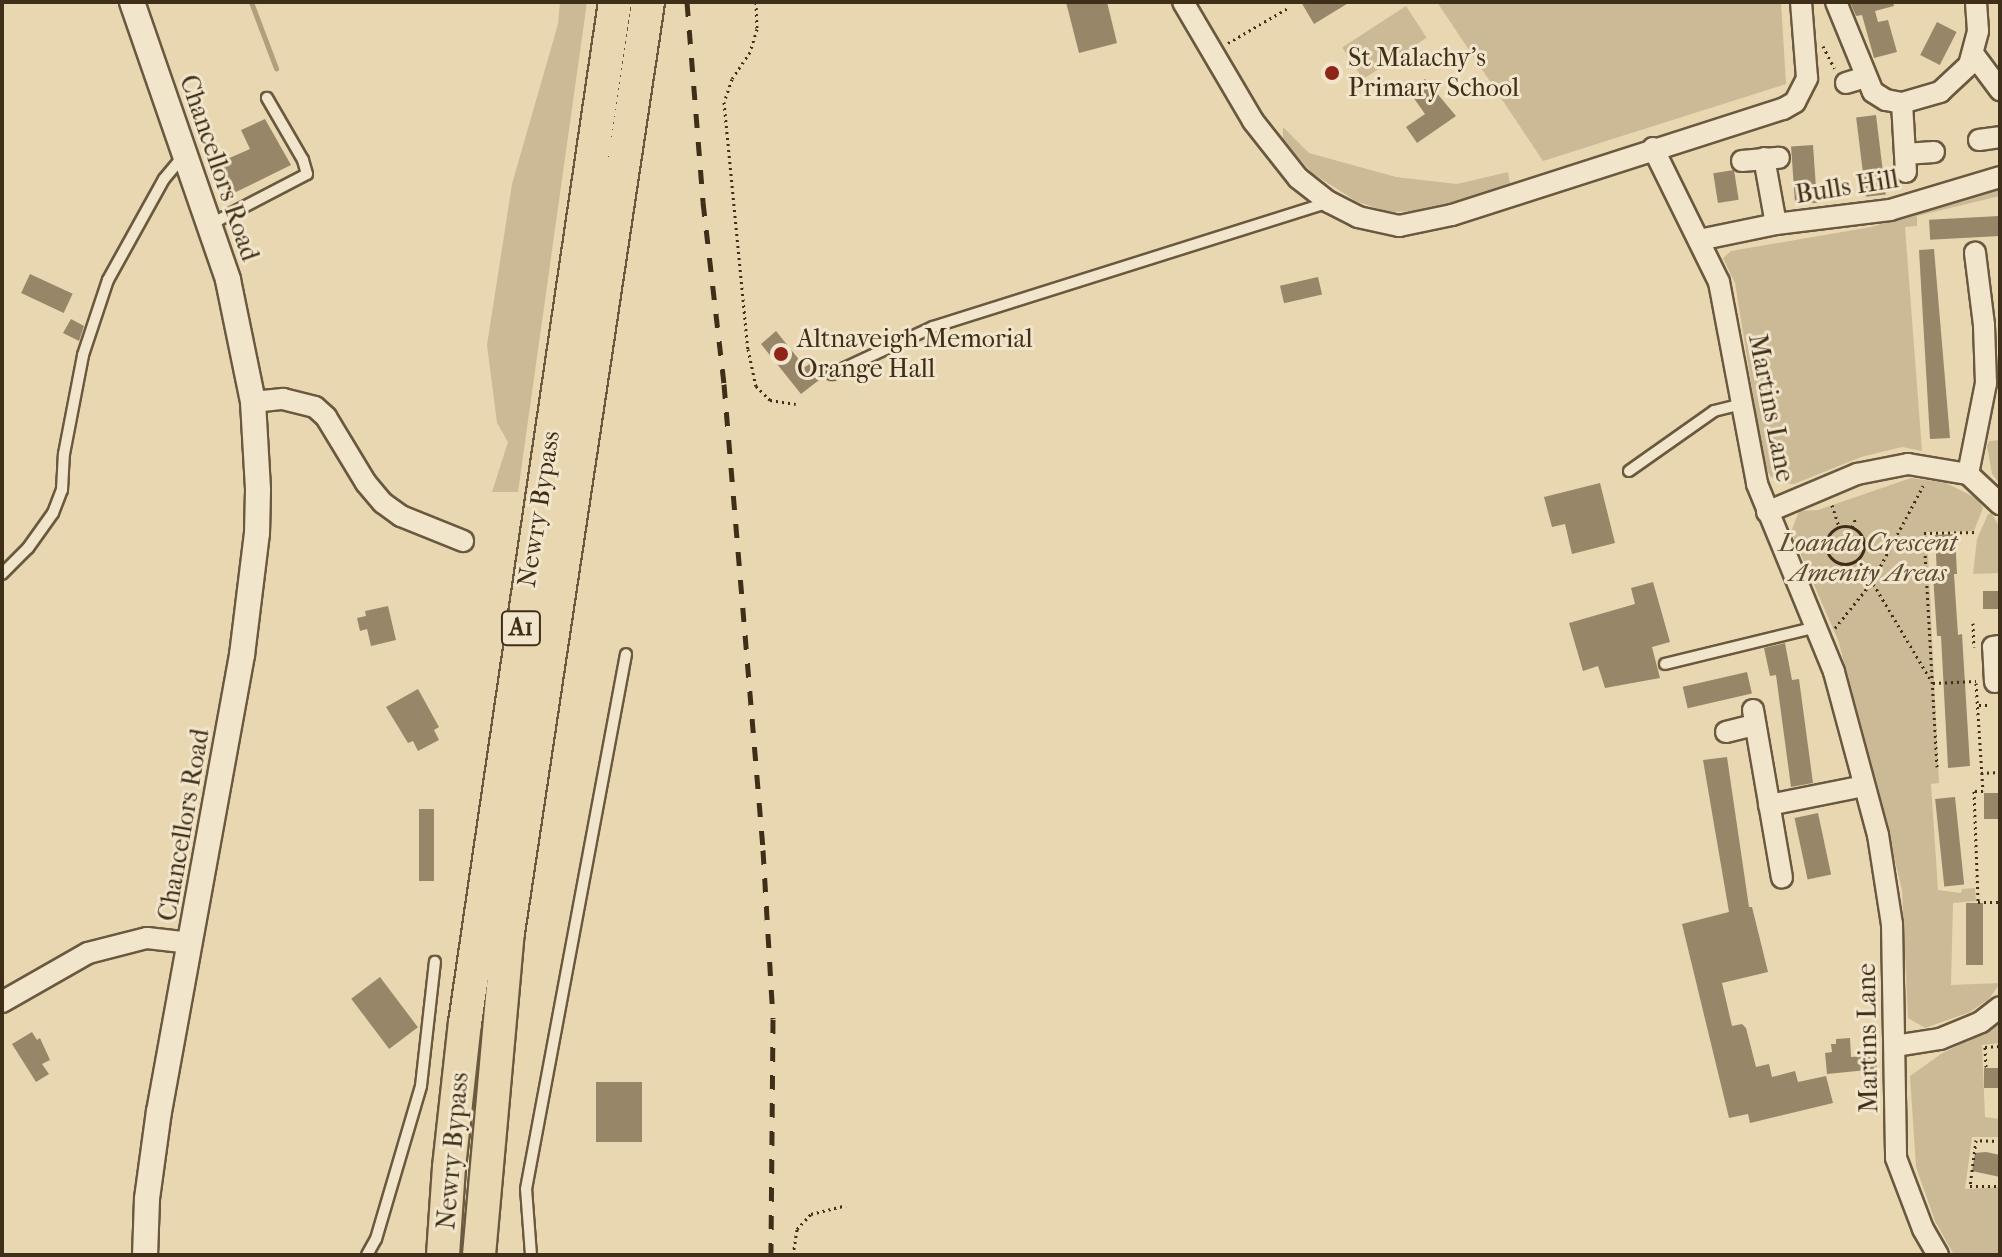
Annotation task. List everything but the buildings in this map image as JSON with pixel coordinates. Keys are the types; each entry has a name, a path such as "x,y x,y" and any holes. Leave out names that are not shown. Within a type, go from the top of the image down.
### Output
{"highway":[{"name":"Newry Bypass","path":"443,1255 449,1167 473,962 615,2"},
{"name":"Newry Bypass","path":"479,1255 508,932 648,2"}],"street":[{"name":"Chancellors Road","path":"132,2 211,224 239,321 253,402 258,490 251,590 159,1111 145,1255"},
{"path":"1183,2 1253,121 1298,178 1329,202 1374,223 1399,226 1425,223 1783,109 1795,102 1807,78 1801,2"},
{"path":"1836,2 1873,92 1886,100 1902,103 1940,92 1955,81 1974,55 1978,31 1976,2"},
{"path":"1974,55 2000,90"},
{"path":"1846,83 1866,77"},
{"path":"1902,103 1906,163 1934,152"},
{"name":"Martins Lane","path":"1653,148 1719,282 1743,404 1749,453 1767,512 1820,636 1878,835 1892,924 1896,1158 1923,1229 1938,1255"},
{"path":"1742,161 1772,158 1776,224"},
{"name":"Bulls Hill","path":"1699,240 1776,224 1890,210 2000,177"},
{"path":"1968,474 1986,383 1984,325 1975,253"},
{"path":"253,402 283,399 315,407 326,417 366,483 383,503 401,516 463,541"},
{"path":"1767,512 1857,474 1892,465 1924,465 1968,474 2000,504"},
{"path":"1995,682 1993,647 2000,646"},
{"path":"1726,732 1754,718 1782,878"},
{"path":"1769,805 1864,786"},
{"path":"2,1002 88,953 147,938 191,943"},
{"path":"1895,1046 1940,1039 1981,1022 2000,1007"}],"lane":[{"path":"211,224 307,174 303,160 267,98"},
{"path":"2,574 28,548 53,513 62,490 64,454 83,355 104,291 164,179 186,152"},
{"path":"832,374 933,327 1329,202"},
{"path":"1629,471 1714,411 1743,404"},
{"path":"1665,664 1820,636"},
{"path":"531,1255 526,1189 626,654"},
{"path":"367,1255 376,1239 421,1086 435,962"}],"path":[{"path":"756,2 754,41 732,79 724,102 748,349 756,386 770,400 796,404"},
{"path":"1225,45 1288,8"},
{"path":"1804,34 1820,41 1846,83"},
{"path":"1820,636 1872,582 1928,476"},
{"path":"1831,501 1839,527"},
{"path":"1852,527 1856,518"},
{"path":"1839,527 1852,527 1864,542 1858,558 1846,564 1830,557 1827,539 1839,527"},
{"path":"1937,767 1924,533 1978,532"},
{"path":"1858,558 1932,683"},
{"path":"1973,623 1974,652"},
{"path":"1932,683 1976,681 1983,791 1974,791 1978,902 2000,902"},
{"path":"1977,705 1991,705"},
{"path":"1981,773 2000,772"},
{"path":"1986,1067 1985,1047 2000,1046"},
{"path":"2000,1141 1976,1140 1970,1186 2000,1186"},
{"path":"793,1255 797,1229 811,1214 846,1205"}],"green space":[{"path":"560,2 587,2 518,492 492,492 508,442 497,423 487,345 512,184 558,24"},
{"path":"1437,2 1781,2 1786,84 1543,161"},
{"path":"1406,6 1427,38 1363,79 1342,47"},
{"path":"1283,127 1309,153 1396,177 1457,184 1508,172 1510,184 1423,211 1387,212 1356,201 1312,173 1283,140"},
{"name":"Loanda Crescent Amenity Areas","path":"2000,188 2000,196 1917,216 1917,226 1905,227 1922,451 1902,447 1861,457 1794,484 1780,483 1770,476 1764,463 1735,283 1723,258 1731,251 1871,227"},
{"path":"2000,440 2000,484 1992,474 1987,446 1989,441"},
{"name":"Loanda Crescent Amenity Areas","path":"1911,478 1946,483 1978,499 1983,508 1974,531 1927,532 1939,783 1931,784 1938,890 1961,893 1962,889 1975,888 1976,901 1953,903 1951,985 2000,983 1989,999 1970,1012 1925,1028 1908,1018 1902,890 1838,640 1791,532 1799,511 1818,510"},
{"name":"Loanda Crescent Amenity Areas","path":"1988,514 1992,514 2000,528 2000,573 1973,574 1977,539"},
{"path":"2000,1024 2000,1043 1982,1045 1985,1117 2000,1119 2000,1137 1972,1137 1965,1189 2000,1187 2000,1255 1954,1255 1935,1221 1916,1167 1910,1076 1941,1054"}],"waterway":[{"path":"251,2 276,68"}],"railway":[{"path":"687,2 703,202 724,384 763,850 773,1019 771,1255"}],"place":[{"name":"St Malachy's Primary School","path":"1332,73"},
{"name":"Altnaveigh Memorial Orange Hall","path":"781,354"}]}
